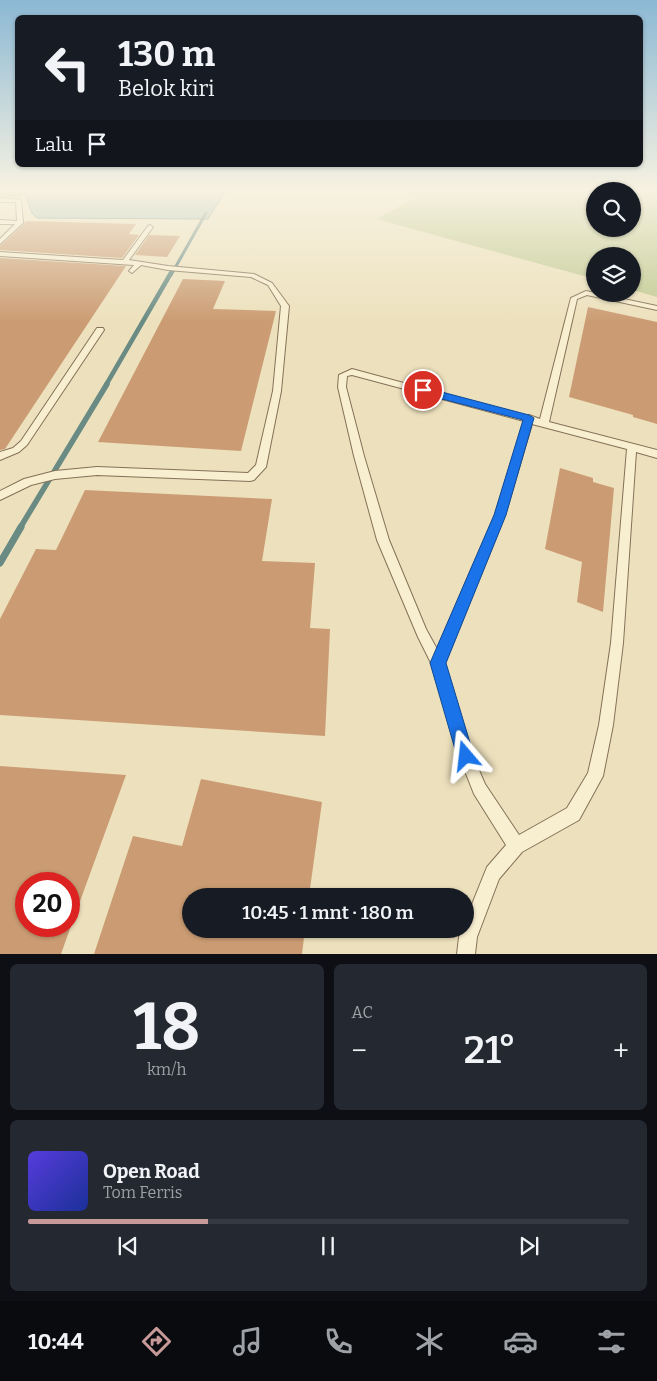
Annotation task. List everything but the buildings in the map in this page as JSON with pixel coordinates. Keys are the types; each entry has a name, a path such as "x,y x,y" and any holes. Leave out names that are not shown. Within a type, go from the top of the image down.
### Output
{"lane":[{"path":"125,262 145,234"},
{"path":"0,254 139,263 168,268 252,275 270,284 285,306 277,390 261,467 250,477 97,471 55,475 28,482 0,496"},
{"path":"132,271 139,263"},
{"path":"544,423 574,298 586,293 657,308"},
{"path":"0,456 16,450 24,443 100,330"},
{"path":"516,846 479,789 466,756 438,663 422,633 383,540 346,404 342,387 343,375 352,372 529,418 657,454"},
{"path":"438,663 500,515 529,418"},
{"path":"466,954 468,937 493,873 516,846 573,814 594,776 606,725 617,643 632,447"}],"green space":[{"path":"429,234 586,234 586,237 641,237 641,234 657,234 657,297 641,292 641,247 586,247 586,277"}],"waterway":[{"path":"171,275 194,234"},
{"path":"106,385 171,273"},
{"path":"20,528 107,384"},
{"path":"0,563 21,527"}],"route":[{"path":"423,390 529,418 500,515 466,592 438,663 466,756"}]}
